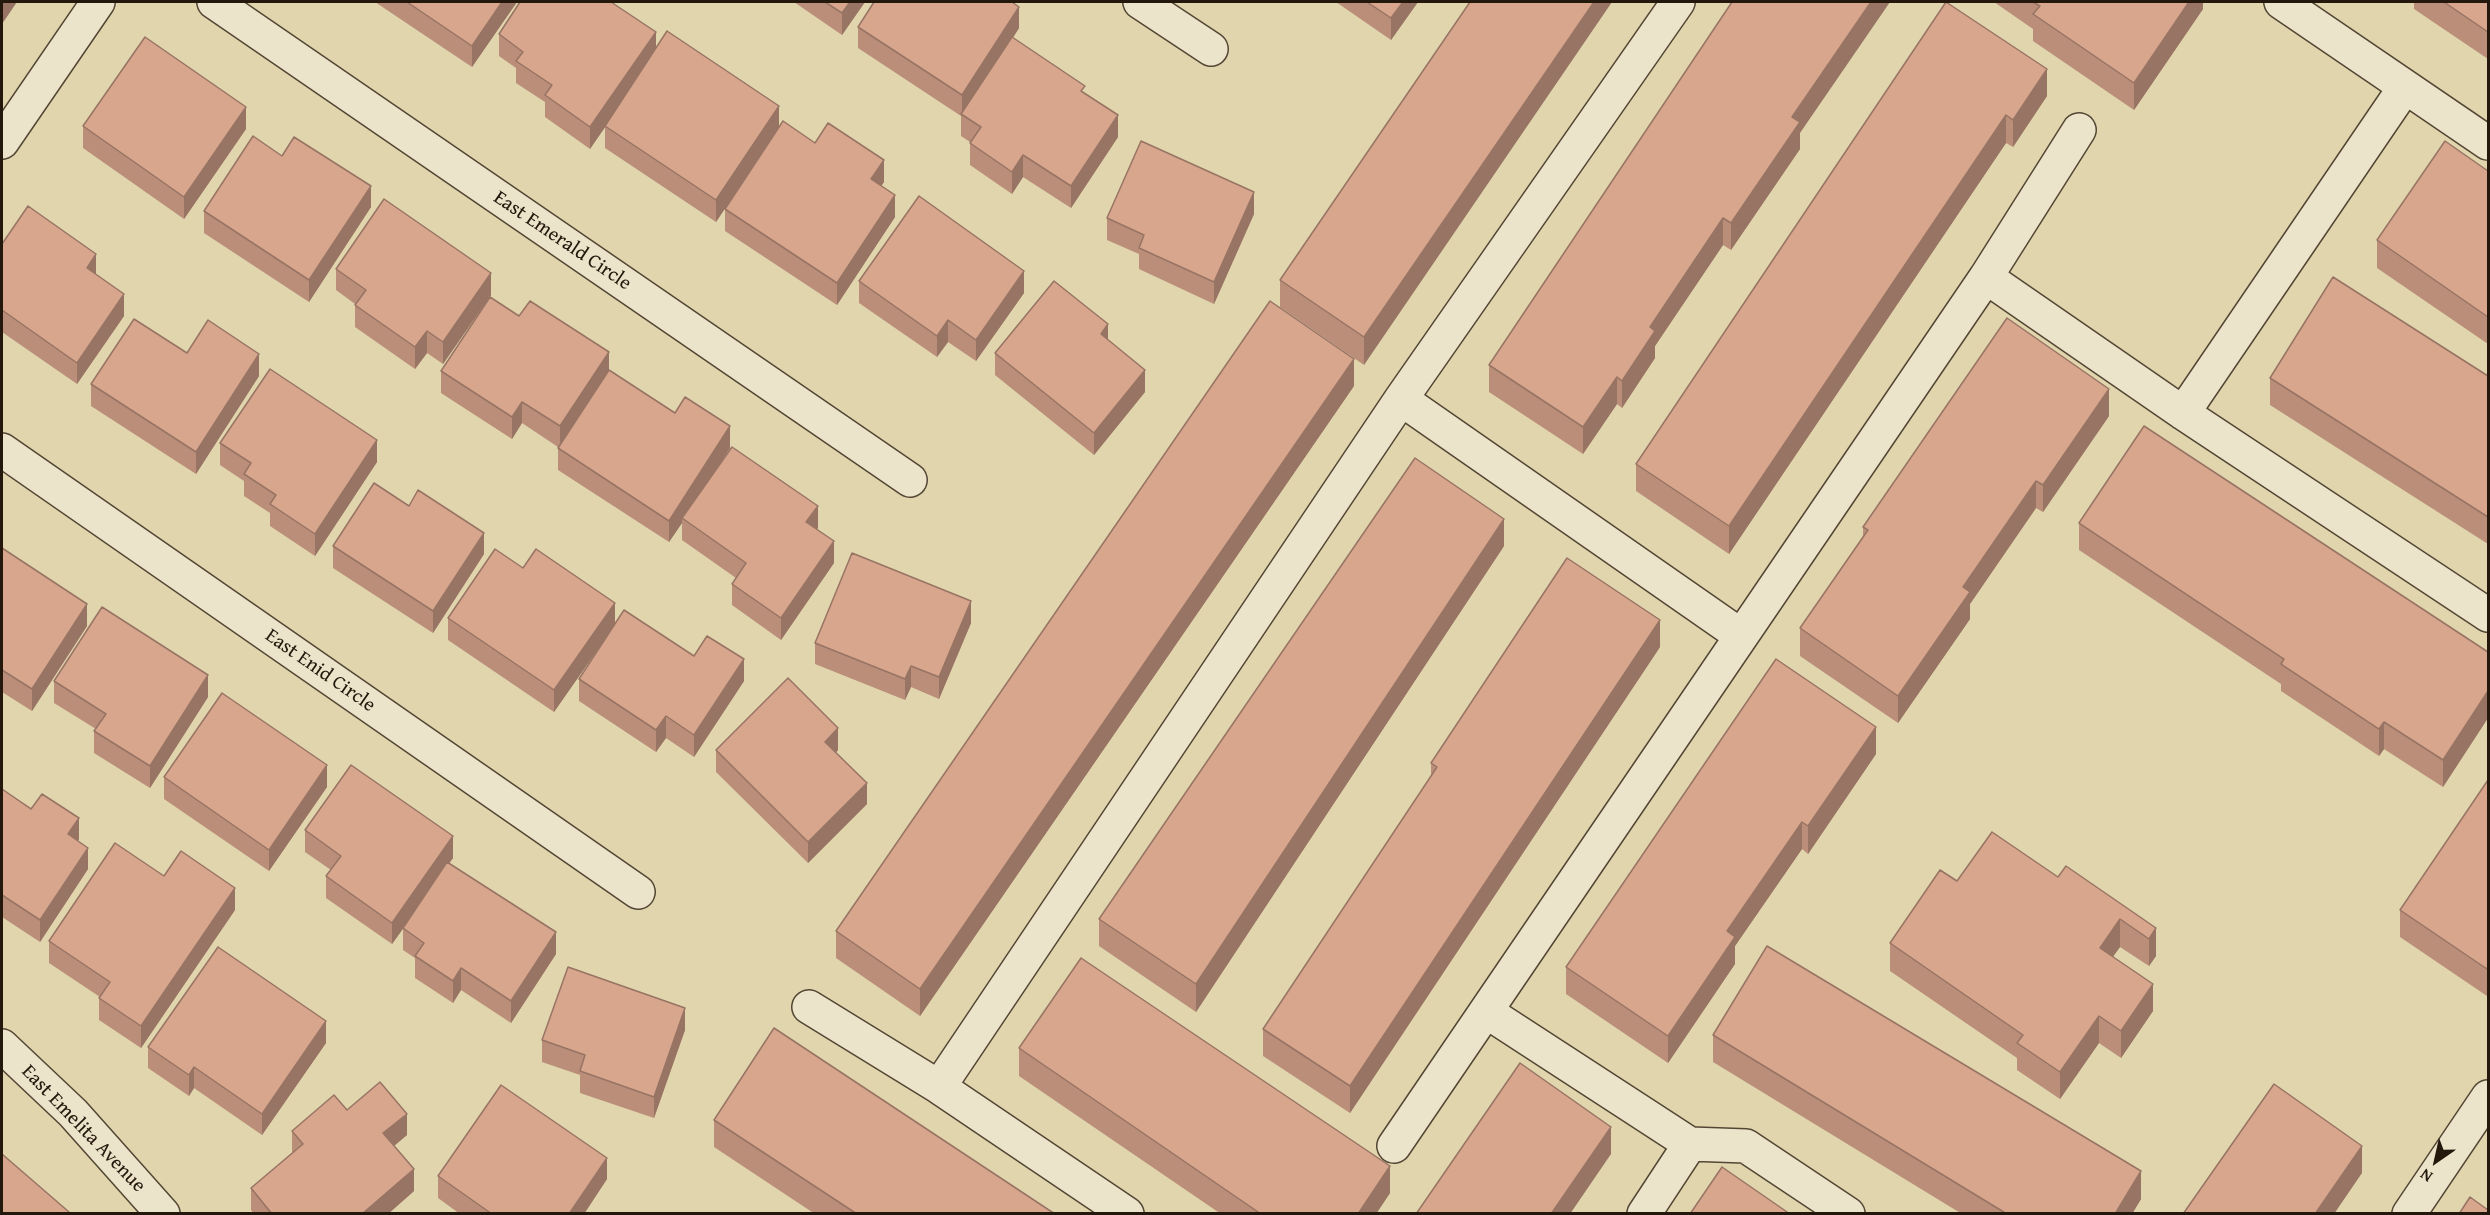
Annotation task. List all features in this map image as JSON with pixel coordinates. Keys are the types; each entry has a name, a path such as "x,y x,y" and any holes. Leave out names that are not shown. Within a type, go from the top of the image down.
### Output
{"street":[{"path":"2,142 98,2"},
{"name":"East Emerald Circle","path":"214,2 910,480"},
{"path":"1140,2 1211,49"},
{"path":"939,1087 1401,399 1678,2"},
{"path":"2281,2 2488,143"},
{"path":"2183,413 2405,87"},
{"path":"1394,1146 1986,277 2079,130"},
{"path":"1986,277 2183,413 2488,615"},
{"path":"1401,399 1740,635"},
{"name":"East Enid Circle","path":"2,450 638,892"},
{"path":"808,1007 939,1087 1127,1214"},
{"path":"1487,1012 1690,1144 1746,1146 1848,1214"},
{"name":"East Emelita Avenue","path":"2,1046 73,1113 163,1214"},
{"path":"2409,1214 2488,1097"},
{"path":"1644,1214 1690,1144"}],"building":[{"path":"407,2 502,2 472,46"},
{"path":"520,2 611,2 656,32 590,127 545,95 552,85 516,61 523,52 499,34"},
{"path":"825,2 850,2 842,13"},
{"path":"874,2 1012,2 1019,7 962,95 858,27"},
{"path":"1367,2 1403,2 1391,18"},
{"path":"1470,2 1594,2 1364,337 1280,280"},
{"path":"1732,2 1871,2 1792,117 1800,122 1731,223 1723,218 1650,327 1655,331 1622,381 1617,377 1583,427 1489,365"},
{"path":"1946,2 2047,69 2013,120 2006,115 1729,526 1636,464"},
{"path":"2033,2 2189,2 2134,83 2033,14 2040,6"},
{"path":"2444,2 2488,2 2488,32"},
{"path":"667,31 779,106 716,200 605,126"},
{"path":"145,37 246,107 184,197 83,126"},
{"path":"1012,37 1085,86 1081,91 1118,115 1071,186 1023,155 1012,172 970,143 981,127 961,114"},
{"path":"783,121 815,143 828,123 884,160 871,179 895,195 837,283 725,209"},
{"path":"253,136 282,156 294,137 371,186 309,280 204,211"},
{"path":"1141,141 1254,192 1214,282 1139,248 1144,235 1107,218"},
{"path":"2445,141 2488,171 2488,317 2377,240"},
{"path":"919,196 1024,271 976,340 948,320 937,336 859,281"},
{"path":"384,199 491,273 443,342 427,331 415,347 355,305 366,290 336,269"},
{"path":"28,206 96,254 87,268 124,294 77,363 2,310 2,244"},
{"path":"2333,277 2488,376 2488,517 2270,378"},
{"path":"1054,281 1108,324 1101,334 1145,370 1094,433 995,353"},
{"path":"490,297 519,316 530,301 609,352 560,426 522,402 512,417 441,371"},
{"path":"1270,301 1354,359 920,989 836,931"},
{"path":"2007,318 2109,389 2043,485 2036,481 1963,587 1970,592 1898,696 1800,628 1868,530 1863,527"},
{"path":"134,319 187,353 208,320 259,354 196,452 91,384"},
{"path":"270,369 377,440 315,534 270,504 276,495 244,474 251,463 220,443"},
{"path":"609,370 675,413 685,397 730,426 669,521 558,448"},
{"path":"2144,426 2488,652 2488,691 2443,760 2384,722 2379,729 2281,664 2284,659 2079,523"},
{"path":"732,447 818,506 806,522 834,541 781,618 732,584 746,563 682,518"},
{"path":"1415,458 1504,519 1196,984 1099,919"},
{"path":"374,483 409,506 418,490 484,533 433,611 333,546"},
{"path":"2,548 87,604 32,689 2,670"},
{"path":"495,549 523,568 536,549 615,603 554,690 448,618"},
{"path":"852,553 971,601 939,677 911,666 905,679 815,643"},
{"path":"1567,558 1660,620 1350,1086 1263,1029 1437,767 1431,763"},
{"path":"102,607 208,675 150,766 94,731 106,714 54,681"},
{"path":"624,610 694,656 707,636 744,659 694,735 666,716 656,730 579,679"},
{"path":"1776,659 1876,727 1808,826 1802,822 1727,931 1735,937 1668,1036 1566,967"},
{"path":"788,678 838,728 825,742 867,783 808,842 716,750"},
{"path":"222,693 327,765 269,850 164,777"},
{"path":"351,765 453,836 392,923 326,876 341,856 305,830"},
{"path":"2488,780 2488,966 2487,969 2400,910"},
{"path":"2,789 31,809 42,794 79,818 68,834 88,848 40,920 2,895"},
{"path":"1992,832 2058,877 2066,866 2156,928 2149,939 2120,919 2100,948 2153,984 2121,1031 2099,1016 2060,1072 2017,1043 2023,1035 1890,943 1940,870 1957,881"},
{"path":"115,843 164,876 181,851 235,888 141,1026 99,998 110,982 49,941"},
{"path":"447,862 556,932 511,1001 461,968 453,981 415,956 424,943 403,928"},
{"path":"1767,946 2141,1171 2115,1214 2007,1214 1713,1035"},
{"path":"218,947 326,1021 262,1114 194,1067 189,1075 148,1047"},
{"path":"1081,958 1390,1166 1358,1214 1261,1214 1019,1048"},
{"path":"568,967 685,1008 654,1097 580,1071 585,1055 542,1040"},
{"path":"774,1028 1055,1214 857,1214 714,1120"},
{"path":"1520,1063 1611,1127 1551,1214 1416,1214"},
{"path":"380,1082 407,1114 383,1133 414,1169 362,1214 272,1214 251,1188 303,1144 292,1131 334,1095 347,1110"},
{"path":"2274,1084 2362,1146 2315,1214 2183,1214"},
{"path":"501,1085 607,1158 569,1214 492,1214 438,1176"},
{"path":"2,1154 69,1212 68,1214 2,1214"},
{"path":"1722,1167 1790,1214 1690,1214"},
{"path":"2470,1197 2488,1210 2488,1214 2459,1214"}]}
